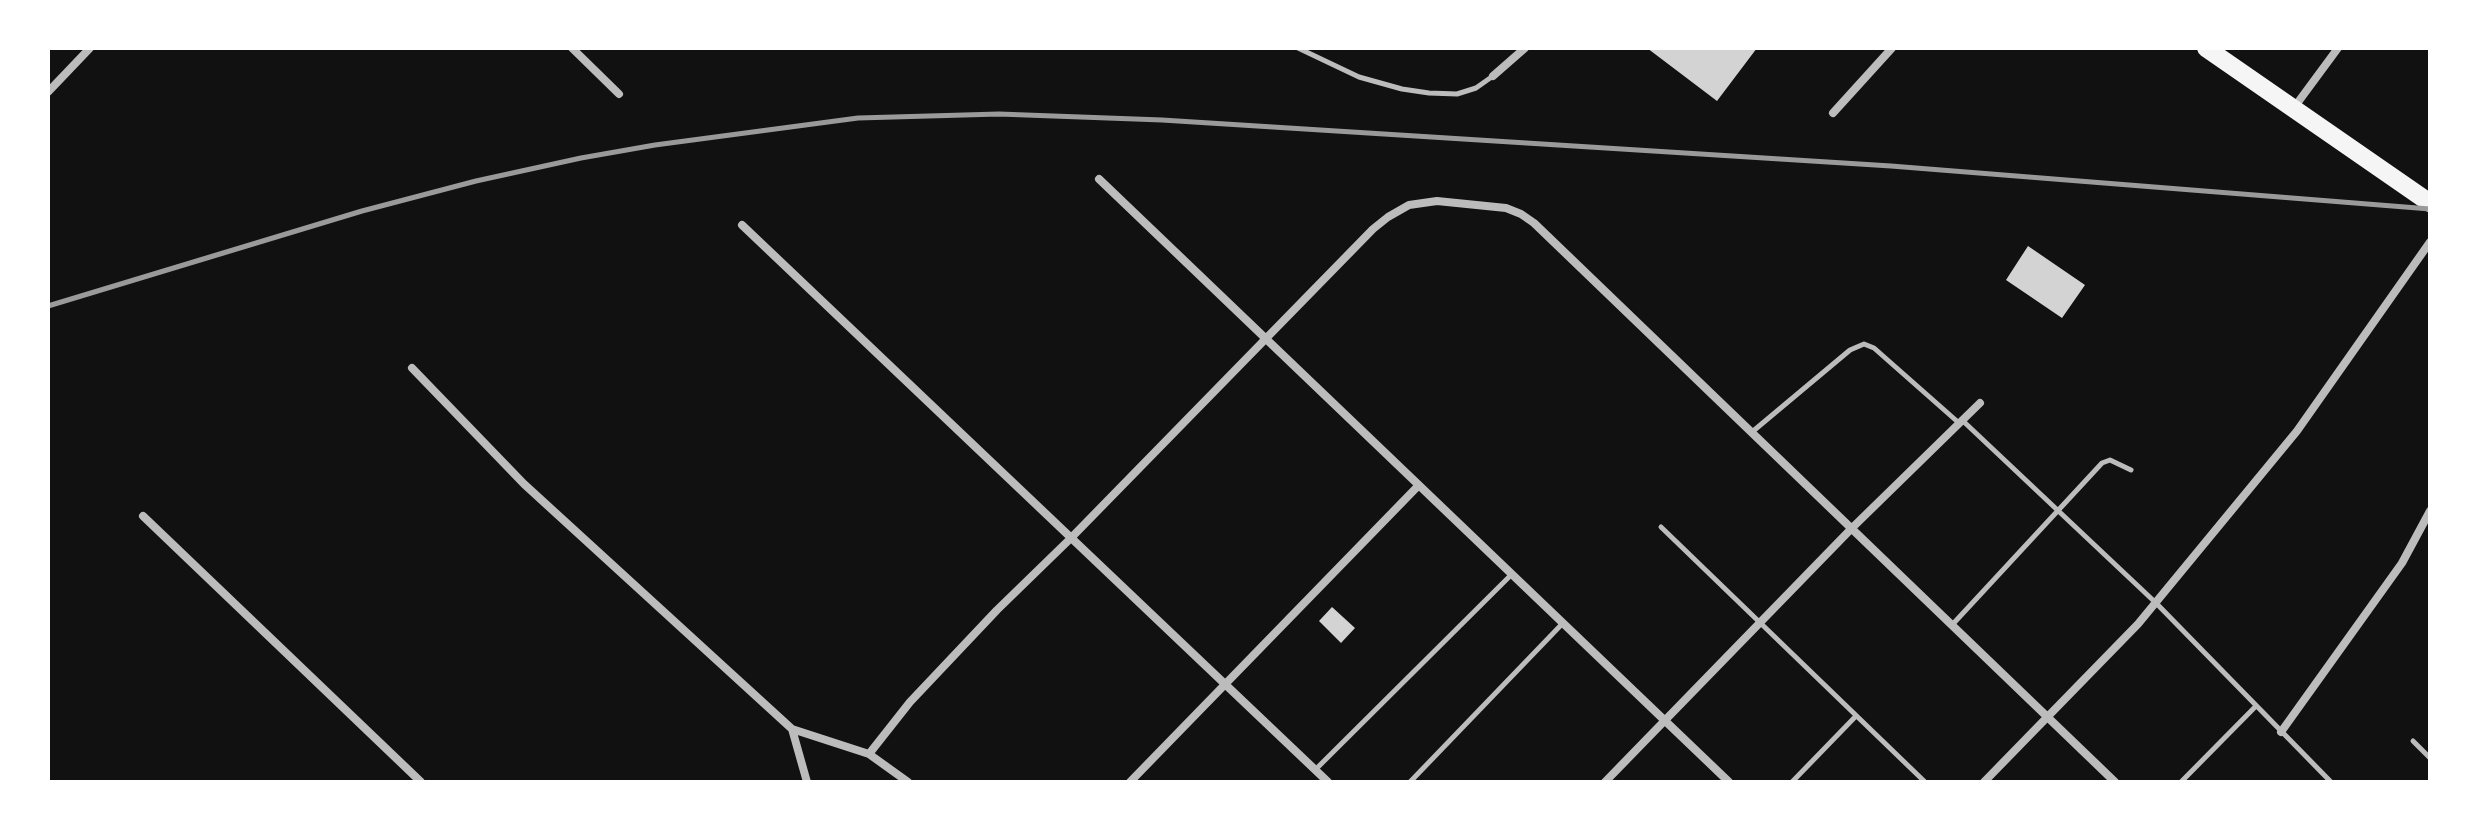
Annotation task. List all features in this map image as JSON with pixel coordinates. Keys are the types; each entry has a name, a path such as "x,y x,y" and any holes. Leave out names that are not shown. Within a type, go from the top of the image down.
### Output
{"main road":[{"path":"2206,48 2430,203"}],"street":[{"path":"48,92 90,48"},
{"path":"572,48 619,94"},
{"path":"1493,76 1525,48"},
{"path":"1833,113 1892,48"},
{"path":"2293,109 2338,48"},
{"path":"1099,179 1729,782"},
{"path":"869,754 910,702 997,610 1373,229 1409,205 1437,201 1492,206 1514,211 1534,223 2115,782"},
{"path":"742,225 1328,782"},
{"path":"1984,782 2156,603 2297,431 2430,242"},
{"path":"412,368 524,484 792,729 869,754 908,782"},
{"path":"1605,782 1852,528 1980,403"},
{"path":"1130,782 1419,485"},
{"path":"2281,732 2402,563 2430,511"},
{"path":"143,516 421,782"},
{"path":"792,729 807,782"}],"lane":[{"path":"1298,48 1359,77 1429,93 1457,94 1476,88 1493,76"},
{"path":"1752,432 1850,350 1864,344 1874,348 1961,422 2156,603 2331,782"},
{"path":"1952,625 2102,463 2110,460 2131,470"},
{"path":"1661,527 1925,782"},
{"path":"1315,770 1512,574"},
{"path":"1410,782 1563,623"},
{"path":"2181,782 2256,706"},
{"path":"1792,782 1856,716"},
{"path":"2413,741 2430,758"}],"building":[{"path":"1647,48 1757,48 1717,101"},
{"path":"2028,246 2085,285 2062,318 2006,280"},
{"path":"1332,607 1355,628 1341,643 1319,621"}],"railway":[{"path":"48,306 362,211 476,181 655,145 858,118 999,114 1162,120 1891,166 2430,209"}]}
